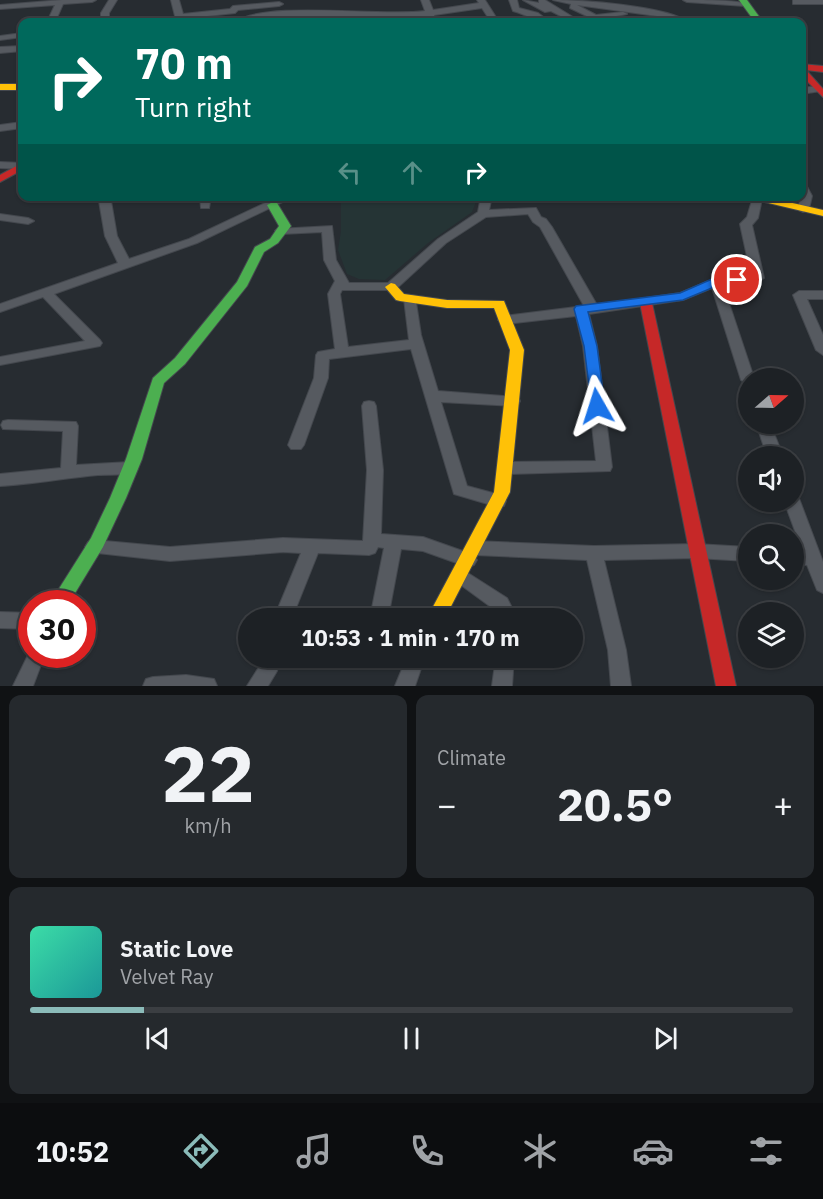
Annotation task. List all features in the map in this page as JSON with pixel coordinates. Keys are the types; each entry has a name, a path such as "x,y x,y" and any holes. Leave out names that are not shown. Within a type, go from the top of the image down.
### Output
{"street":[{"path":"0,7 93,0"},
{"path":"105,18 105,13 113,0"},
{"path":"175,0 184,18"},
{"path":"225,0 239,18"},
{"path":"425,0 431,18"},
{"path":"557,0 570,4 595,18 643,11 677,18"},
{"path":"687,0 744,2 756,18"},
{"path":"538,18 516,9 514,1 536,1 570,18"},
{"path":"519,18 523,10 536,1"},
{"path":"194,18 279,2 283,15"},
{"path":"796,2 823,2"},
{"path":"53,18 60,3"},
{"path":"372,18 428,13 482,3 492,18"},
{"path":"556,10 570,4"},
{"path":"265,18 283,15 338,18"},
{"path":"659,18 674,16"},
{"path":"0,38 18,36"},
{"path":"0,50 18,49"},
{"path":"806,69 823,69"},
{"path":"806,76 815,89"},
{"path":"0,87 18,87"},
{"path":"0,128 18,126"},
{"path":"0,165 18,167"},
{"path":"0,179 18,169"},
{"path":"105,201 111,236 126,266"},
{"path":"0,308 193,241 281,201"},
{"path":"483,214 487,201"},
{"path":"505,320 646,303 683,296 716,282 758,278 746,224 752,218 751,201"},
{"path":"765,201 823,213"},
{"path":"803,209 805,201"},
{"path":"67,590 94,546 130,468 158,381 180,361 243,283 259,250 274,241 285,226 273,205"},
{"path":"282,231 328,228 326,247 335,275 346,287 391,287 442,241 483,214 532,210 537,220 542,221 546,227 586,309 604,467 505,468"},
{"path":"0,218 28,221"},
{"path":"341,281 334,294 342,352"},
{"path":"716,282 744,368"},
{"path":"391,287 400,297 410,299 447,304 499,304 518,350 502,492 442,608"},
{"path":"1,362 95,343 44,291"},
{"path":"823,295 799,295 823,350"},
{"path":"410,299 417,344 460,490 498,501"},
{"path":"646,303 726,686"},
{"path":"296,445 312,396 322,376 323,356 417,344"},
{"path":"431,396 513,401"},
{"path":"94,546 170,554 283,545 369,548 372,540 375,470 369,406"},
{"path":"8,425 71,426 68,474"},
{"path":"0,480 68,474 111,467 130,468"},
{"path":"796,512 823,585"},
{"path":"372,540 423,544 468,561 594,553 696,551 738,553"},
{"path":"382,608 394,542"},
{"path":"287,608 312,547"},
{"path":"594,553 617,650 621,686"},
{"path":"804,558 813,558"},
{"path":"468,561 503,608"},
{"path":"0,620 18,621"},
{"path":"23,686 30,668"},
{"path":"257,686 268,668"},
{"path":"405,686 412,668"},
{"path":"502,686 504,668"},
{"path":"153,686 186,684 207,686"}],"shaded area":[{"path":"341,201 476,201 472,212 428,243 385,280 359,279 347,274 338,250 341,231"}],"traffic: fast":[{"path":"743,0 756,18"},
{"path":"67,590 97,542 118,498 134,459 158,381 180,361 243,283 259,250 274,241 285,226 273,205"}],"traffic: slow":[{"path":"0,87 18,87"},
{"path":"767,201 823,213"},
{"path":"391,287 400,297 447,304 499,304 517,350 502,492 441,608"}],"traffic: jam":[{"path":"806,67 823,69"},
{"path":"806,75 823,94"},
{"path":"0,179 18,168"},
{"path":"646,303 726,686"}],"route":[{"path":"597,406 590,346 581,309 646,303 683,296 716,282 737,280"}]}
